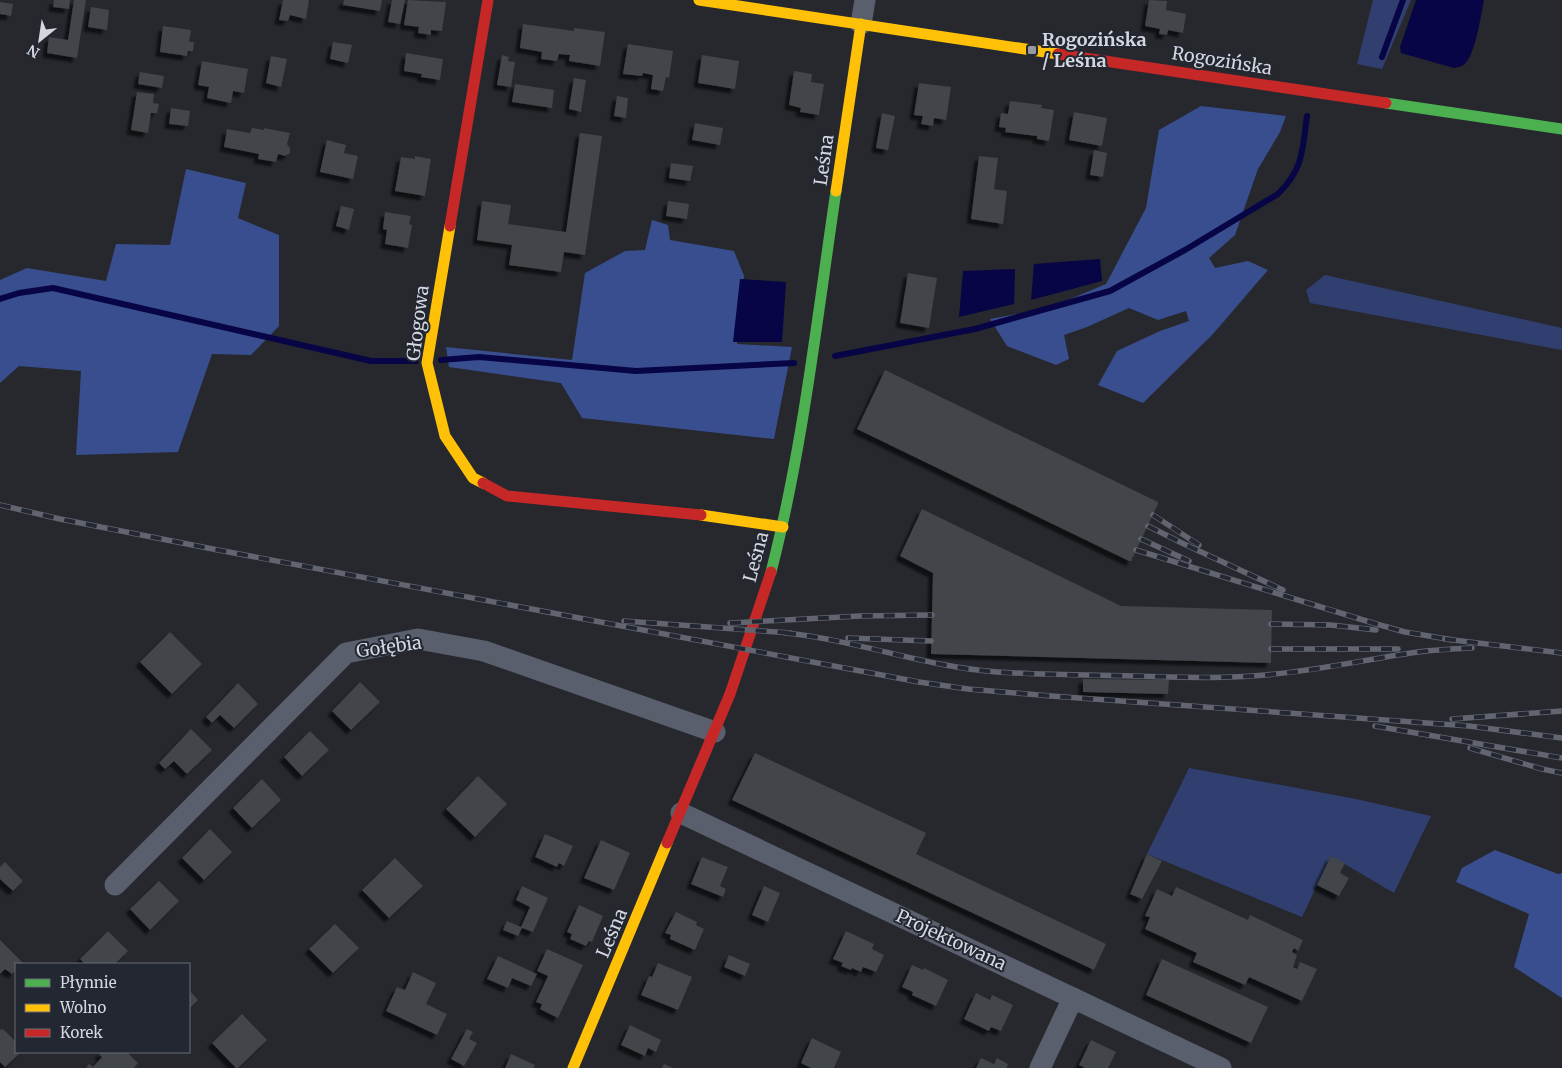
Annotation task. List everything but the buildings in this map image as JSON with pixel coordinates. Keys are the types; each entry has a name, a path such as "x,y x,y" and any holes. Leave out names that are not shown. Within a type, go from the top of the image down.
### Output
{"street":[{"name":"Głogowa","path":"488,0 427,364 445,436 473,478 507,496 696,514 783,527"},
{"name":"Rogozińska","path":"699,0 1562,129"},
{"path":"861,24 865,0"},
{"name":"Leśna","path":"573,1068 715,732 753,630 771,574 783,527 800,432 861,24"},
{"name":"Gołębia","path":"115,885 346,654 418,639 484,652 715,732"},
{"name":"Projektowana","path":"681,813 1221,1068"},
{"path":"1040,1068 1073,998"}],"shaded area":[{"path":"1373,0 1411,0 1382,69 1357,64"},
{"path":"1416,0 1484,0 1474,46 1467,62 1462,66 1454,68 1401,53 1400,47"},
{"path":"1201,106 1286,116 1280,132 1258,169 1235,235 1209,258 1215,268 1248,261 1268,270 1213,334 1143,403 1098,385 1117,351 1160,331 1189,321 1186,311 1158,320 1129,308 1064,335 1069,359 1056,365 1007,346 990,319 1049,308 1106,284 1146,208 1159,130"},
{"path":"186,169 246,183 238,218 279,235 279,326 251,355 212,354 178,452 76,455 81,371 19,366 0,383 0,280 27,268 106,281 116,244 170,245"},
{"path":"652,220 668,225 670,240 734,251 744,276 737,344 792,347 774,439 582,418 561,383 449,367 446,347 572,360 585,273 625,251 645,250"},
{"path":"1100,259 1102,281 1031,300 1034,264"},
{"path":"1015,269 1014,304 959,317 963,271"},
{"path":"1325,275 1562,328 1562,350 1310,303 1306,290"},
{"path":"740,279 786,282 782,342 733,342"},
{"path":"1189,768 1356,799 1431,816 1394,893 1331,856 1302,917 1147,854"},
{"path":"1495,850 1558,874 1562,873 1562,998 1514,967 1529,914 1456,882 1462,868"}],"waterway":[{"path":"1382,57 1403,0"},
{"path":"835,356 975,329 1110,291 1185,250 1278,194 1287,185 1297,167 1307,116"},
{"path":"0,299 19,293 53,288 371,361 416,361"},
{"path":"441,360 479,357 636,371 794,363"}],"railway":[{"path":"0,505 60,519 218,550 919,682 968,689 1051,696 1469,726 1562,738"},
{"path":"1153,515 1199,545"},
{"path":"1148,526 1283,590"},
{"path":"1141,539 1189,561"},
{"path":"1136,550 1373,623 1405,632 1453,640"},
{"path":"730,623 860,616 932,615"},
{"path":"624,621 791,633"},
{"path":"1271,624 1331,625 1376,630"},
{"path":"785,633 838,641 970,669 1065,675 1249,676 1302,671 1419,652 1472,648"},
{"path":"848,638 931,641"},
{"path":"1445,639 1562,653"},
{"path":"1271,649 1398,649"},
{"path":"1452,719 1562,711"},
{"path":"1375,726 1562,758"},
{"path":"1470,748 1562,773"}],"traffic: fast":[{"path":"1386,103 1562,129"},
{"path":"771,572 801,430 836,191"}],"traffic: slow":[{"path":"699,0 1058,54"},
{"path":"836,191 861,24"},
{"path":"450,226 427,363 445,436 473,478 483,483"},
{"path":"701,515 783,527"},
{"path":"573,1068 667,843"}],"traffic: jam":[{"path":"450,226 488,0"},
{"path":"1058,54 1386,103"},
{"path":"483,483 507,496 701,515"},
{"path":"667,843 730,694 771,572"}],"place":[{"name":"Rogozińska / Leśna","path":"1032,50"}]}
